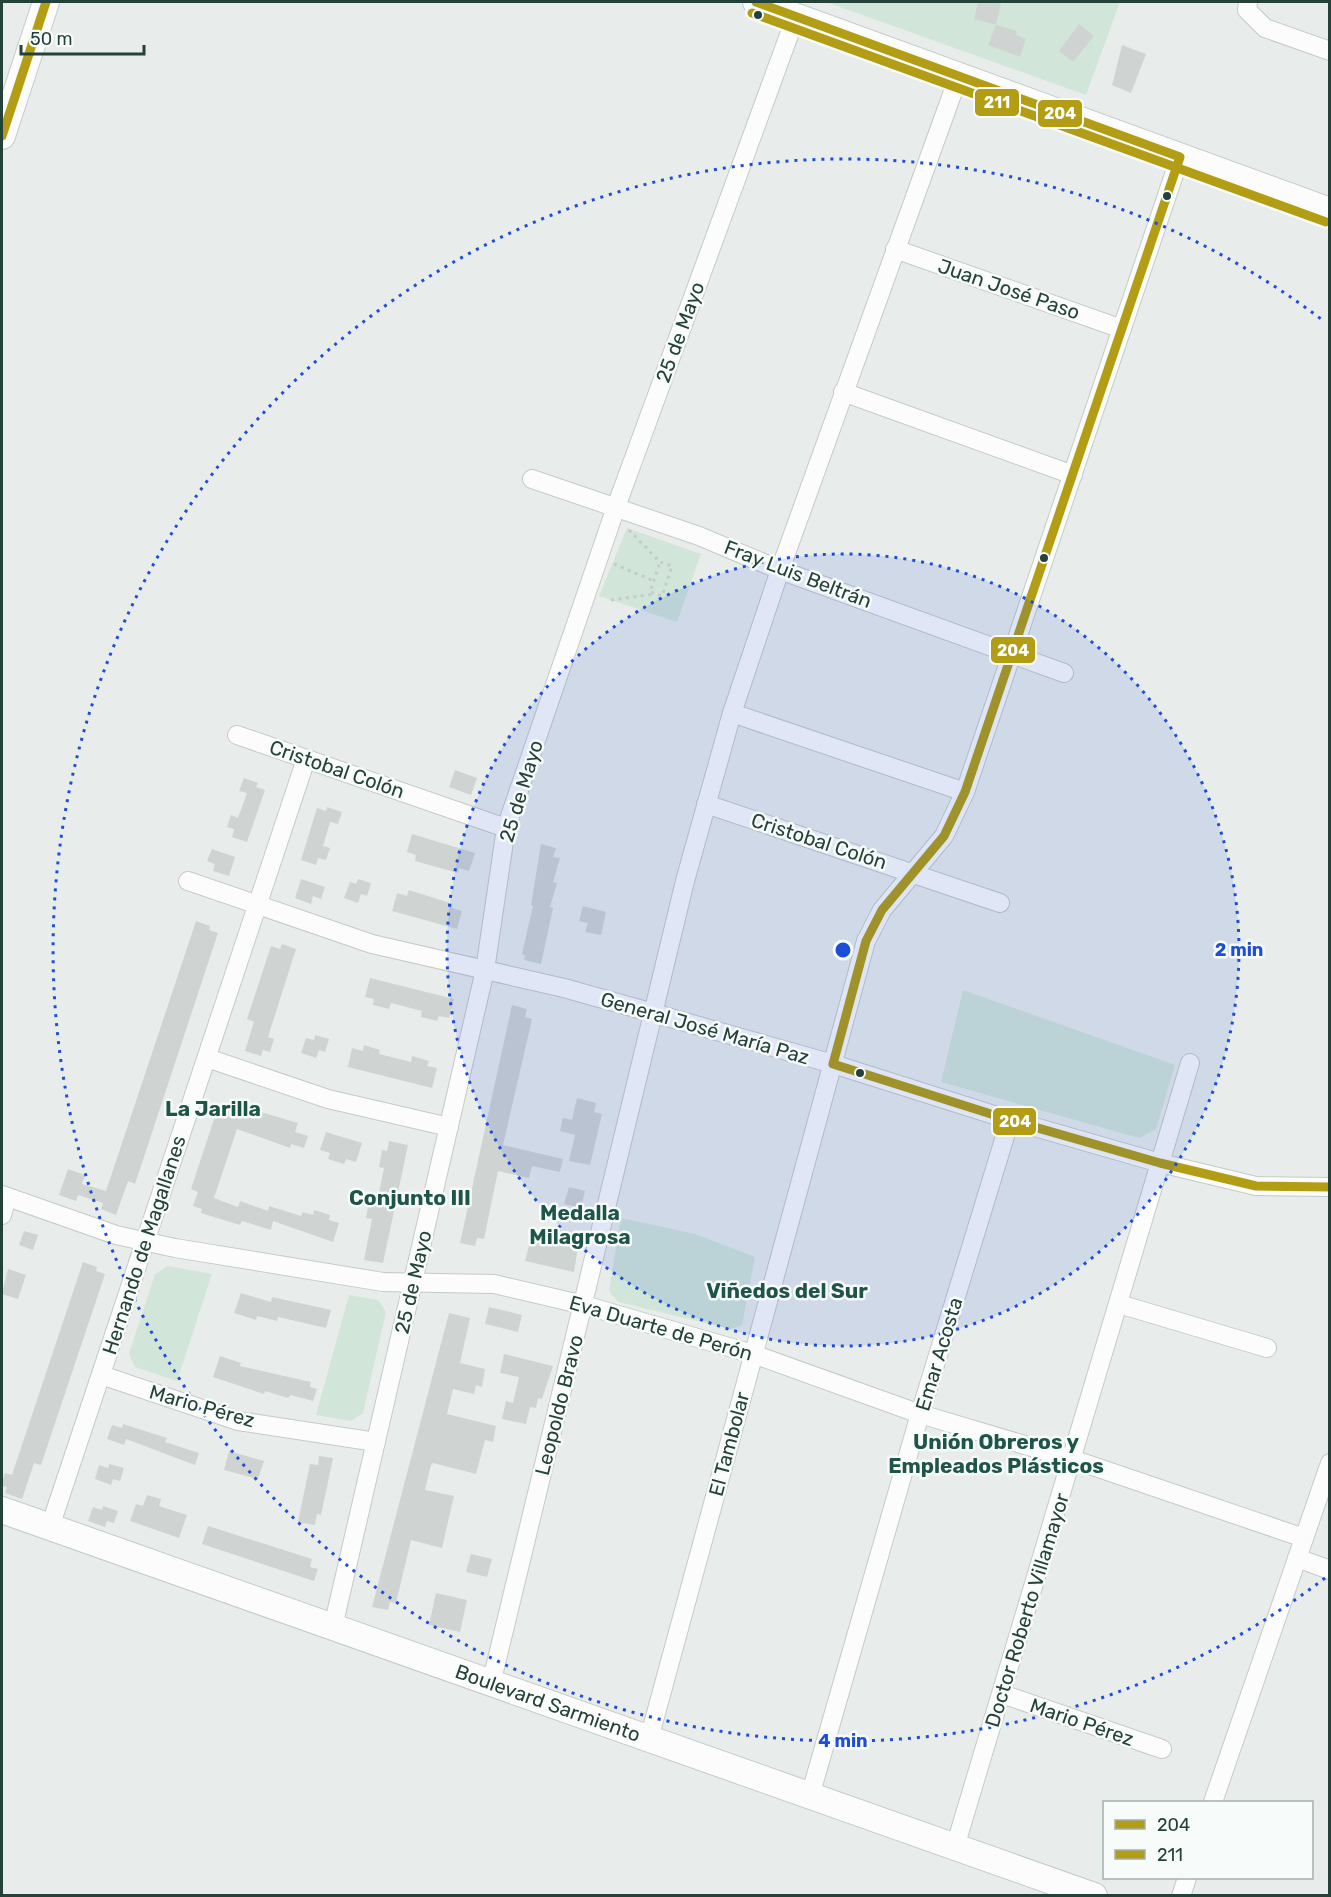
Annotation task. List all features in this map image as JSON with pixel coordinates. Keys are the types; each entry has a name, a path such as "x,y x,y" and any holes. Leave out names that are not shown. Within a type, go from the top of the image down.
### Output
{"street":[{"path":"2,136 46,2"},
{"path":"756,2 1329,212"},
{"path":"1247,6 1265,28 1329,51"},
{"name":"25 de Mayo","path":"333,1627 485,970 506,828 616,507 796,16"},
{"name":"Leopoldo Bravo","path":"491,1684 685,882 732,713 843,392 959,75"},
{"name":"El Tambolar","path":"649,1739 866,941 882,910 944,836 964,792 1180,157"},
{"name":"Juan José Paso","path":"896,249 1122,329"},
{"path":"843,392 1073,475"},
{"name":"Fray Luis Beltrán","path":"532,479 699,536 780,570 1064,673"},
{"path":"732,713 964,792"},
{"name":"Cristobal Colón","path":"237,735 506,828"},
{"name":"Hernando de Magallanes","path":"50,1527 306,759"},
{"name":"Cristobal Colón","path":"706,804 914,872 1000,903"},
{"name":"General José María Paz","path":"188,882 372,944 653,1012 1160,1163 1256,1186 1329,1187"},
{"path":"207,1058 328,1099 449,1127"},
{"name":"Doctor Roberto Villamayor","path":"955,1847 1190,1063"},
{"name":"Emar Acosta","path":"810,1796 920,1414 1010,1120"},
{"name":"Eva Duarte de Perón","path":"4,1202 145,1242 382,1282 494,1284 584,1305 753,1354 920,1414 1072,1459 1304,1538"},
{"path":"1119,1304 1267,1348"},
{"name":"Mario Pérez","path":"101,1375 237,1420 376,1442"},
{"path":"1214,1801 1329,1463"},
{"name":"Boulevard Sarmiento","path":"2,1510 1094,1896"},
{"path":"1297,1558 1329,1570"},
{"name":"Mario Pérez","path":"1002,1694 1162,1749"},
{"path":"1181,1896 1187,1879"}],"path":[{"path":"627,528 660,562 672,566 662,596 650,592 660,562"},
{"path":"614,564 654,581"},
{"path":"611,600 656,594"}],"green space":[{"path":"826,2 1120,2 1086,95"},
{"path":"627,528 701,554 677,622 599,596"},
{"path":"963,990 1175,1065 1156,1129 1139,1138 941,1082"},
{"path":"621,1218 695,1234 755,1257 742,1325 730,1329 618,1302 609,1291"},
{"path":"168,1266 212,1274 177,1381 135,1367 129,1354 155,1274"},
{"path":"349,1295 378,1300 386,1312 363,1413 351,1421 316,1415"}],"building":[{"path":"978,2 1001,4 996,25 974,19"},
{"path":"1079,24 1094,36 1073,62 1059,51"},
{"path":"996,25 1017,31 1016,35 1026,39 1020,57 988,45"},
{"path":"1122,45 1146,54 1131,93 1112,85"},
{"path":"455,770 477,778 471,795 449,787"},
{"path":"244,778 258,783 256,787 265,790 247,842 232,837 234,829 227,827 231,815 238,818 247,793 239,791"},
{"path":"327,807 342,812 338,824 330,822 323,846 330,848 326,860 318,858 316,865 301,860 317,808 326,811"},
{"path":"412,834 475,853 469,871 459,868 458,873 415,861 416,855 407,852"},
{"path":"541,844 556,848 553,857 560,858 553,882 557,883 550,907 553,908 541,964 524,960 525,955 522,954 533,906 531,905"},
{"path":"212,849 235,857 229,876 213,871 215,864 207,861"},
{"path":"301,879 325,887 321,899 313,896 311,904 295,898"},
{"path":"358,879 371,883 367,896 361,894 358,903 344,898 350,882 356,884"},
{"path":"409,890 453,904 452,908 462,911 457,929 392,911 397,893 407,896"},
{"path":"583,906 606,912 601,935 585,932 588,923 579,921"},
{"path":"196,921 210,926 209,930 218,933 135,1184 128,1181 116,1215 101,1209 103,1203 78,1195 76,1201 59,1195 68,1169 85,1175 82,1184 106,1191"},
{"path":"282,944 296,949 268,1037 274,1039 270,1052 263,1050 261,1056 245,1051 254,1022 247,1019 271,946 280,949"},
{"path":"370,978 454,999 449,1018 439,1016 437,1021 421,1017 422,1011 391,1003 389,1009 373,1005 374,999 365,997"},
{"path":"512,1005 527,1009 525,1017 532,1019 503,1145 563,1159 560,1172 532,1166 529,1178 498,1171 484,1239 477,1238 475,1246 460,1243"},
{"path":"315,1035 329,1039 325,1052 319,1050 316,1058 301,1053 306,1038 314,1040"},
{"path":"364,1045 380,1050 379,1054 411,1062 412,1056 429,1061 427,1066 437,1068 432,1088 348,1067 352,1048 363,1051"},
{"path":"577,1098 596,1103 594,1112 602,1114 590,1165 569,1161 575,1135 560,1131 563,1118 572,1120"},
{"path":"230,1103 298,1123 295,1132 308,1136 304,1148 291,1144 290,1148 237,1129 214,1198 238,1207 240,1201 268,1211 269,1206 301,1216 303,1212 313,1215 314,1210 330,1215 329,1220 339,1223 333,1242 273,1221 271,1230 242,1221 240,1225 201,1213 202,1209 193,1206 198,1192 191,1189 219,1104 228,1107"},
{"path":"326,1132 362,1143 356,1162 346,1159 344,1164 328,1159 330,1153 320,1150"},
{"path":"389,1141 408,1145 383,1263 364,1260 372,1219 366,1218 369,1201 375,1203 377,1193 379,1193 384,1168 379,1167 382,1150 387,1151"},
{"path":"569,1187 585,1191 581,1208 564,1204"},
{"path":"559,1229 580,1234 574,1272 525,1261 533,1230 557,1236"},
{"path":"24,1231 38,1235 33,1250 19,1245"},
{"path":"83,1262 97,1267 96,1271 105,1274 41,1465 34,1463 22,1499 5,1493 7,1487 2,1486 2,1482 5,1473 12,1475"},
{"path":"8,1269 26,1275 18,1299 2,1294"},
{"path":"241,1293 271,1302 272,1297 331,1310 326,1328 278,1317 277,1321 257,1316 256,1320 234,1313"},
{"path":"489,1307 522,1315 518,1332 485,1324"},
{"path":"449,1313 470,1318 460,1363 485,1369 482,1387 476,1385 474,1394 453,1389 447,1414 496,1426 493,1442 485,1440 476,1474 433,1463 431,1465 425,1490 454,1496 442,1548 411,1540 396,1603 390,1602 388,1610 372,1607"},
{"path":"504,1354 553,1366 542,1399 538,1398 536,1408 530,1407 526,1424 502,1419 506,1401 513,1403 519,1377 500,1373"},
{"path":"220,1356 241,1363 240,1366 311,1382 310,1387 317,1389 313,1401 291,1395 288,1398 265,1391 264,1394 213,1377"},
{"path":"123,1424 167,1438 165,1442 199,1453 195,1465 126,1439 124,1445 107,1439 112,1425 122,1428"},
{"path":"229,1451 264,1461 258,1479 224,1470"},
{"path":"319,1456 333,1458 321,1515 317,1514 315,1525 298,1522 310,1464 318,1465"},
{"path":"109,1464 124,1468 120,1481 113,1479 111,1485 95,1479 99,1465 108,1468"},
{"path":"147,1495 161,1499 159,1506 187,1515 179,1538 130,1521 136,1504 143,1506"},
{"path":"103,1506 118,1511 114,1523 107,1521 105,1527 88,1521 93,1507 102,1510"},
{"path":"208,1526 312,1559 310,1567 318,1569 314,1581 202,1544"},
{"path":"471,1554 492,1559 487,1577 466,1572"},
{"path":"436,1593 467,1600 460,1632 429,1625"}],"transit line":[{"name":"204","path":"2,136 46,2"},
{"name":"204","path":"756,2 1180,157 965,792 944,836 882,910 866,941 833,1064 1010,1120 1160,1163 1256,1186 1330,1187"},
{"name":"211","path":"752,13 1326,222"}],"district":[{"name":"La Jarilla","path":"213,1109"},
{"name":"Conjunto III","path":"410,1198"},
{"name":"Medalla Milagrosa","path":"580,1225"},
{"name":"Viñedos del Sur","path":"787,1291"},
{"name":"Unión Obreros y Empleados Plásticos","path":"996,1454"}]}
